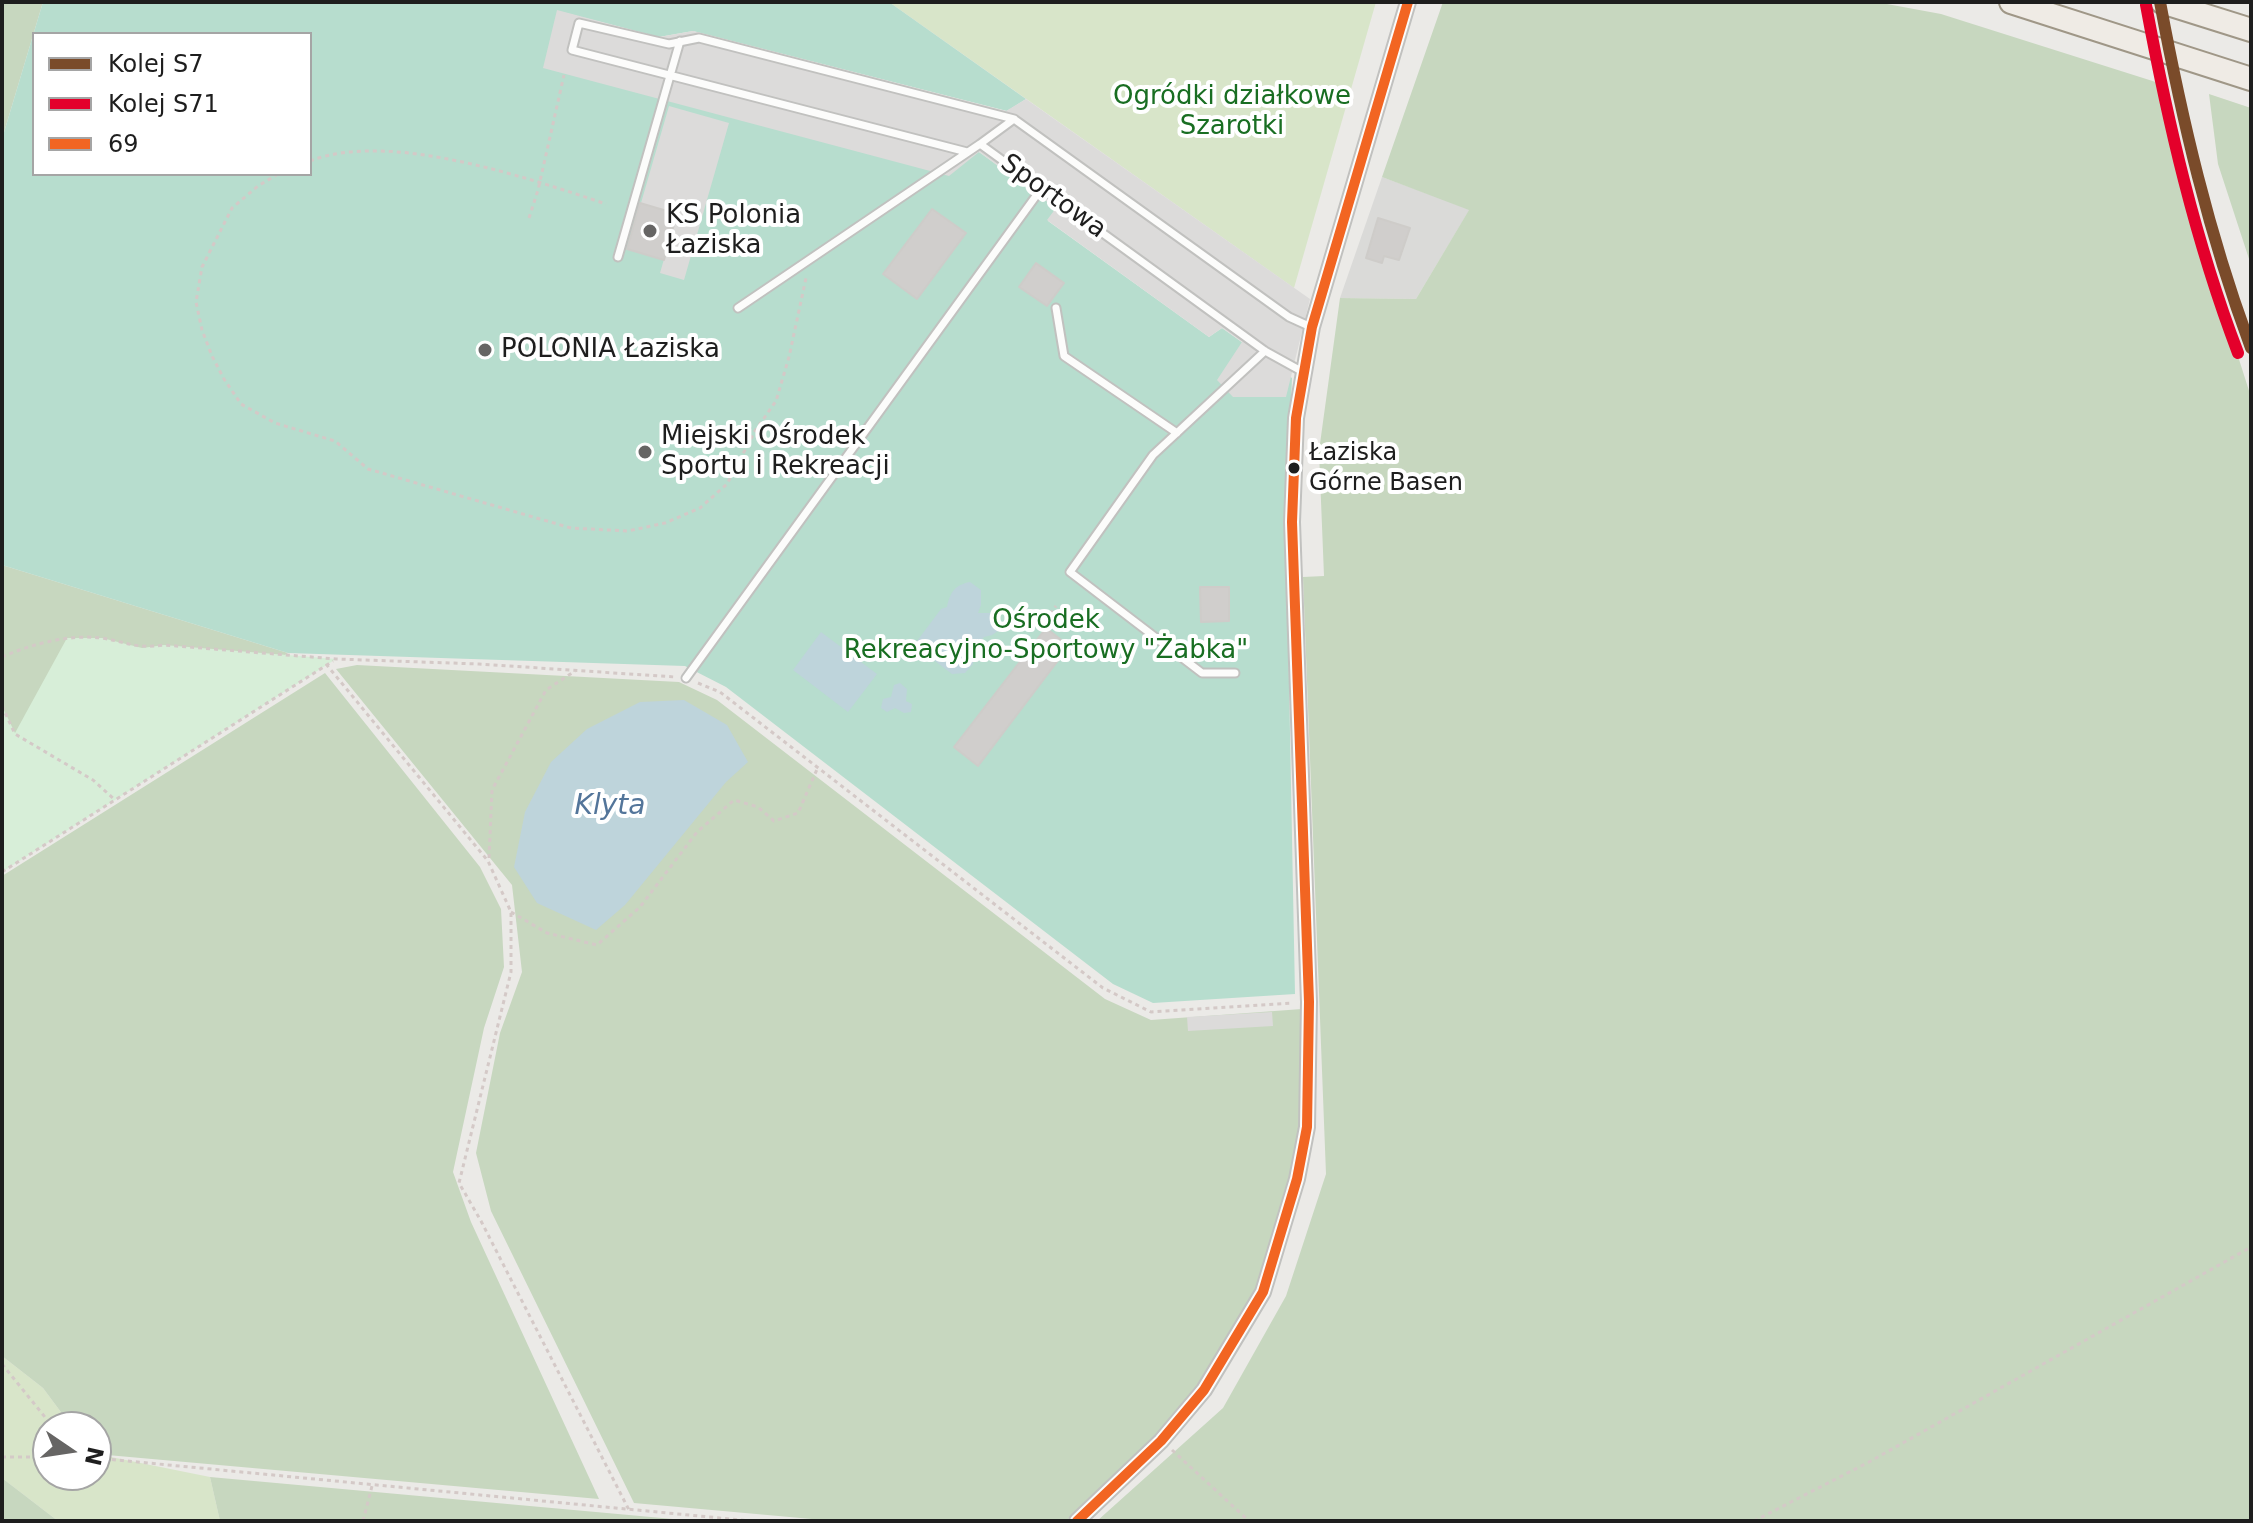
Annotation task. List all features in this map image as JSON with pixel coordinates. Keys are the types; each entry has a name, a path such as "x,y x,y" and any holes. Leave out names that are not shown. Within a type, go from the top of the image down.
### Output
{"main road":[{"path":"2011,2 2251,79"},
{"path":"2162,2 2251,30"}],"street":[{"path":"1077,1521 1161,1441 1204,1390 1263,1292 1297,1179 1307,1127 1309,1002 1292,522 1296,418 1312,327 1408,2"}],"lane":[{"path":"967,152 572,50 579,23 669,44 699,38 1014,119"},
{"path":"618,257 680,41"},
{"name":"Sportowa","path":"1303,372 1265,351 980,144 1014,119 1289,317 1312,327"},
{"path":"738,308 980,144"},
{"path":"686,678 1041,189"},
{"path":"1056,308 1064,356 1177,433"},
{"path":"1235,673 1202,673 1070,572 1153,455 1265,351"}],"path":[{"path":"529,218 564,75"},
{"path":"312,161 357,152 389,153 474,165 606,204"},
{"path":"275,176 232,208 202,267 196,302 212,356 241,404 275,423 335,441 368,469 571,528 628,531 665,523 700,508 727,484 755,431 776,401 810,259"},
{"path":"1045,620 1056,606"},
{"path":"2,657 67,638 102,638 142,648 164,645 336,659 479,664 686,678 720,692 1103,988 1151,1012 1309,1002"},
{"path":"2,872 336,659"},
{"path":"326,664 488,861 511,912 511,972 459,1183 629,1510"},
{"path":"488,861 492,790 546,690 575,671"},
{"path":"2,706 15,734 93,780 115,800"},
{"path":"511,912 547,933 597,945 640,907 697,832 734,800 758,807 774,821 798,813 818,767"},
{"path":"1754,1521 1869,1462 2251,1247"},
{"path":"2,1364 40,1411"},
{"path":"1161,1441 1249,1521"},
{"path":"2,1457 32,1457"},
{"path":"112,1460 751,1521"},
{"path":"363,1521 373,1485"}],"shaded area":[{"path":"557,10 659,37 693,31 1006,111 1026,99 1310,299 1286,397 1233,397 1217,380 1242,342 1222,328 1209,337 1047,220 1056,208 979,152 949,176 543,68"},
{"path":"669,106 729,123 684,280 660,273 677,214 641,203"},
{"path":"1382,177 1470,209 1416,299 1340,298"},
{"path":"1272,1012 1273,1026 1188,1031 1187,1017"}],"green space":[{"path":"2,2 43,2 32,32 2,139"},
{"name":"Miejski Ośrodek Sportu i Rekreacji","path":"43,2 889,2 1026,99 1007,111 693,31 659,37 558,11 979,152 1056,208 1048,221 1209,337 1222,328 1292,378 1286,525 1295,994 1153,1003 1113,984 726,687 685,666 288,653 2,565 2,139 32,39 32,176 312,176 312,32 34,32"},
{"name":"Ogródki działkowe Szarotki","path":"889,2 1376,2 1294,288"},
{"path":"1443,2 1876,2 1941,14 2162,84 2190,206 2251,397 2251,1521 1097,1521 1223,1408 1286,1296 1326,1174 1303,577 1324,576 1319,451 1340,298 1416,299 1469,210 1382,177"},
{"path":"2209,94 2251,108 2251,265 2218,164"},
{"path":"2,565 288,653 2,857"},
{"path":"67,638 102,638 142,648 164,645 336,659 2,872 2,706 15,733"},
{"path":"357,665 679,682 717,700 1105,999 1151,1020 1302,1009 1304,1169 1266,1288 1205,1395 1066,1521 834,1521 634,1503 491,1211 476,1153 500,1033 522,972 512,885 336,669"},
{"path":"325,673 480,867 501,909 504,967 484,1028 453,1172 471,1222 599,1499 112,1455 112,1411 60,1411 43,1388 2,1356 2,876"},
{"path":"2,1356 43,1388 60,1411 32,1411 32,1491 112,1491 112,1457 210,1477 220,1521 58,1521 2,1478"},
{"path":"210,1477 695,1521 220,1521"},
{"path":"2,1478 58,1521 2,1521"}],"water":[{"path":"970,582 981,590 978,613 990,613 998,619 998,631 984,637 973,651 973,664 965,673 952,674 914,645 941,609 947,607 954,590"},
{"path":"821,632 877,674 848,712 793,670"},
{"path":"900,683 907,689 906,701 912,704 911,712 904,713 895,708 887,712 881,708 883,699 891,697 894,685"},
{"name":"Klyta","path":"684,700 727,725 748,762 726,782 625,905 596,930 537,903 514,867 525,812 551,762 587,729 640,702"}],"building":[{"name":"KS Polonia Łaziska","path":"640,203 677,214 664,260 627,249"},
{"path":"932,209 966,233 917,299 883,274"},
{"path":"1378,218 1410,228 1399,260 1384,256 1382,263 1366,258"},
{"path":"1036,263 1064,283 1047,306 1019,287"},
{"path":"1200,587 1229,587 1229,621 1201,622"},
{"path":"1046,628 1069,646 978,766 954,747"}],"rail line":[{"name":"S7","path":"2160,2 2198,177 2222,263 2251,348"},
{"name":"S71","path":"2146,5 2184,181 2238,353"}],"transit line":[{"name":"69","path":"1077,1521 1161,1441 1204,1390 1263,1292 1297,1179 1307,1127 1309,1002 1292,522 1296,418 1312,327 1408,2"}],"place":[{"name":"KS Polonia Łaziska","path":"650,231"},
{"name":"POLONIA Łaziska","path":"485,350"},
{"name":"Miejski Ośrodek Sportu i Rekreacji","path":"645,452"},
{"name":"Łaziska Górne Basen","path":"1294,468"}],"park label":[{"name":"Ośrodek Rekreacyjno-Sportowy \"Żabka\"","path":"1046,636"}]}
